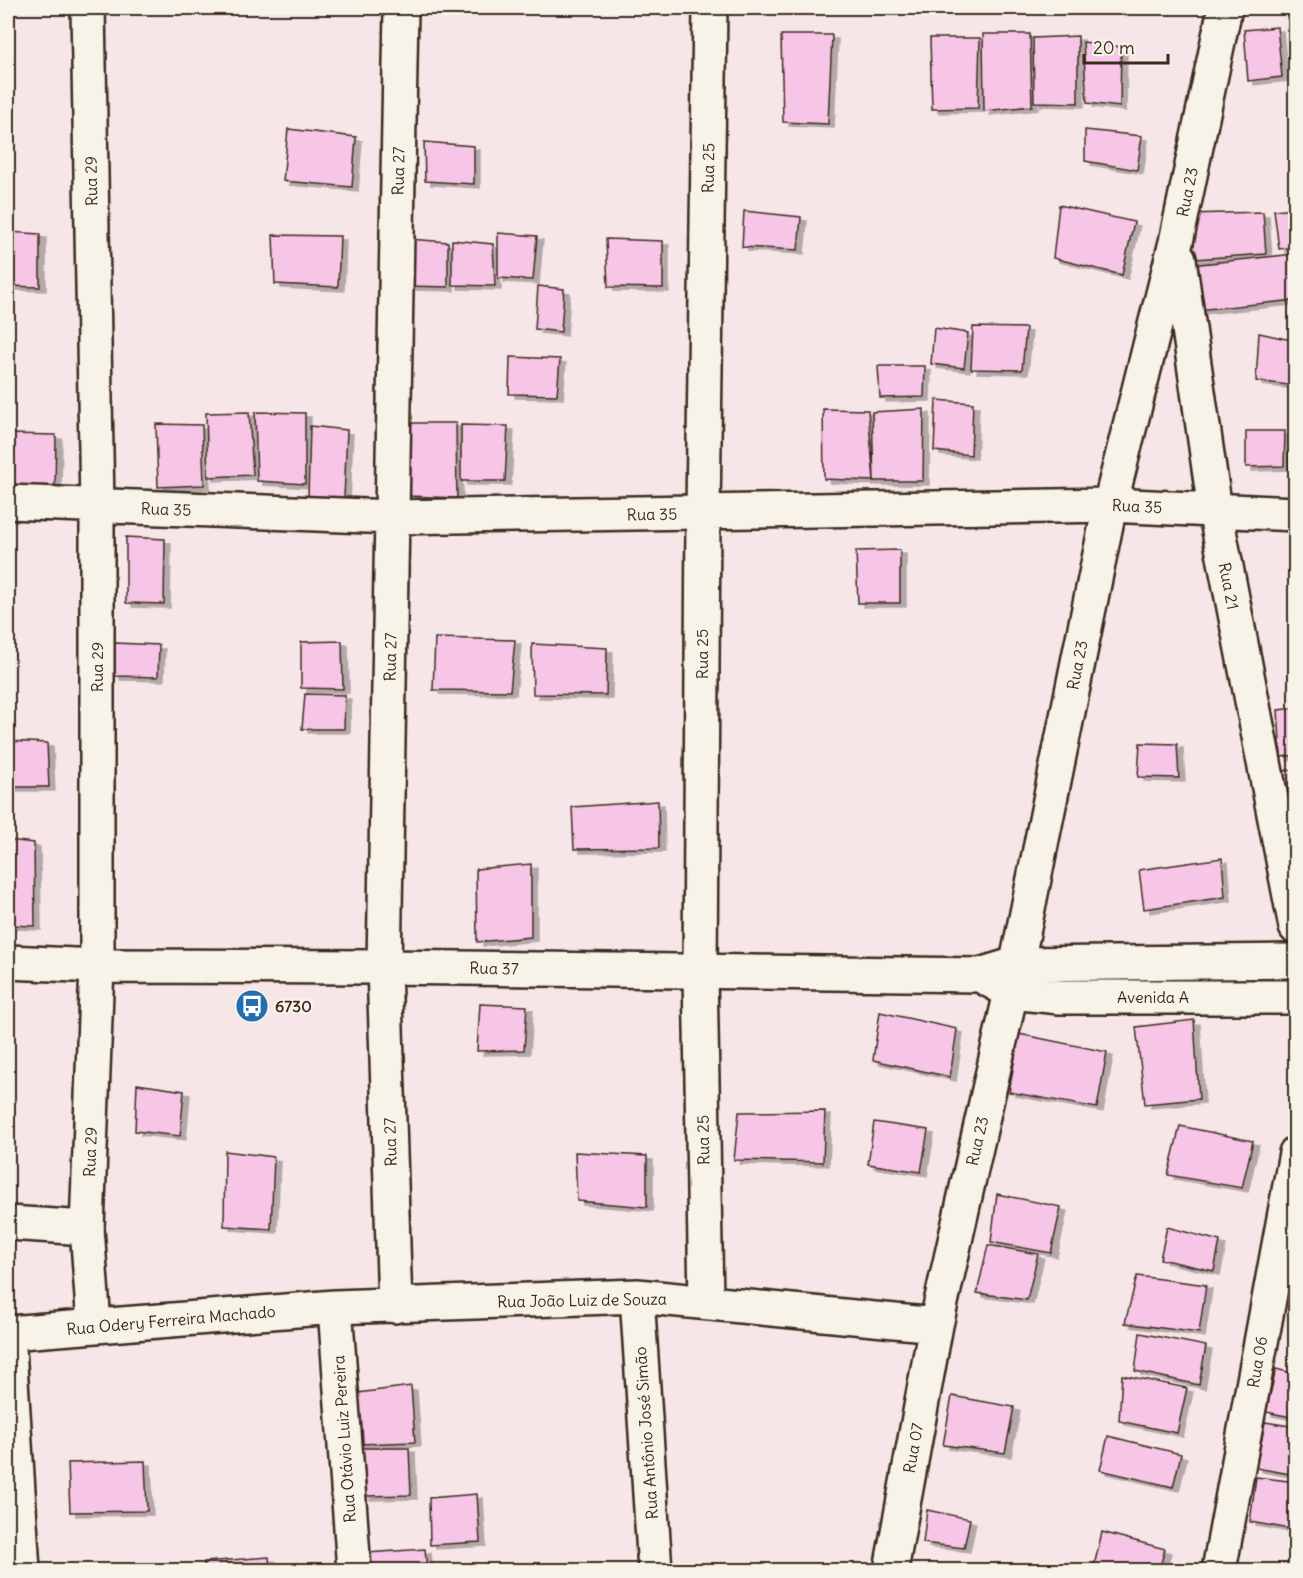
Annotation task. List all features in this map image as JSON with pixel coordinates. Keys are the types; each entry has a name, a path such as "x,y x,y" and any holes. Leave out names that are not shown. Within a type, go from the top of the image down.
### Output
{"street":[{"name":"Rua 29","path":"88,8 97,507 97,966 87,1228 94,1325"},
{"name":"Rua 27","path":"395,1306 384,967 401,8"},
{"name":"Rua 25","path":"706,1301 700,972 702,513 710,8"},
{"name":"Rua 23","path":"936,1325 1014,978 1110,505 1176,242 1225,8"},
{"name":"Rua 21","path":"1176,242 1215,510 1296,927"},
{"name":"Rua 35","path":"8,502 392,517 1110,505 1296,514"},
{"name":"Avenida A","path":"1014,978 1296,961"},
{"name":"Rua 37","path":"8,962 97,966 384,967 980,975 1014,978"},
{"name":"Avenida A","path":"1014,978 1060,997 1296,997"},
{"name":"Rua 06","path":"1219,1570 1296,1153"},
{"path":"8,1222 87,1228"},
{"name":"Rua João Luiz de Souza","path":"335,1307 637,1296 936,1325"},
{"name":"Rua Antônio José Simão","path":"637,1296 655,1570"},
{"name":"Rua Odery Ferreira Machado","path":"8,1333 335,1307"},
{"name":"Rua Otávio Luiz Pereira","path":"335,1307 354,1570"},
{"name":"Rua 07","path":"891,1570 936,1325"},
{"path":"8,1333 23,1570"}],"building":[{"path":"1277,27 1282,77 1248,81 1244,30"},
{"path":"983,34 1030,34 1032,106 984,111"},
{"path":"781,35 832,35 828,124 783,122"},
{"path":"1078,36 1078,103 1034,102 1033,38"},
{"path":"930,38 980,38 978,108 932,109"},
{"path":"1083,42 1121,47 1120,107 1087,103"},
{"path":"288,129 356,137 352,187 283,181"},
{"path":"1085,130 1142,136 1137,170 1085,161"},
{"path":"424,142 474,146 474,184 425,181"},
{"path":"1059,205 1134,222 1122,275 1053,258"},
{"path":"1296,208 1296,247 1279,249 1274,210"},
{"path":"744,211 801,217 798,250 742,247"},
{"path":"1263,212 1266,254 1194,259 1188,214"},
{"path":"8,232 40,234 40,287 8,286"},
{"path":"498,233 537,236 533,280 498,278"},
{"path":"273,235 340,236 338,287 275,284"},
{"path":"408,239 448,242 448,287 407,286"},
{"path":"606,239 663,241 663,288 608,287"},
{"path":"452,240 493,244 495,286 452,285"},
{"path":"1295,254 1296,300 1197,310 1191,265"},
{"path":"538,286 564,289 561,332 535,329"},
{"path":"973,327 1026,328 1022,370 971,369"},
{"path":"934,328 968,333 964,368 931,364"},
{"path":"1259,333 1296,341 1296,386 1256,381"},
{"path":"510,357 560,359 557,395 509,394"},
{"path":"878,366 925,366 924,397 880,398"},
{"path":"936,400 973,403 971,455 934,451"},
{"path":"823,409 868,410 874,481 824,479"},
{"path":"924,409 923,481 874,481 872,412"},
{"path":"249,412 253,475 208,477 206,413"},
{"path":"255,412 305,413 305,484 257,481"},
{"path":"1290,421 1296,421 1296,471 1289,471"},
{"path":"410,423 456,423 457,498 408,496"},
{"path":"156,424 202,425 204,485 158,487"},
{"path":"461,425 508,426 505,481 461,481"},
{"path":"310,426 347,430 344,498 308,498"},
{"path":"1246,431 1285,431 1284,466 1246,467"},
{"path":"8,434 56,435 55,489 8,488"},
{"path":"126,537 165,539 164,604 126,603"},
{"path":"900,550 900,603 858,603 856,551"},
{"path":"435,638 515,640 510,691 433,690"},
{"path":"342,641 343,689 301,688 301,642"},
{"path":"115,643 159,645 158,677 114,676"},
{"path":"532,644 607,648 606,695 533,694"},
{"path":"305,694 345,695 344,729 302,729"},
{"path":"1296,708 1296,755 1281,757 1278,710"},
{"path":"8,741 47,743 49,787 8,787"},
{"path":"1140,743 1177,744 1179,778 1138,777"},
{"path":"1296,769 1296,817 1290,817 1283,771"},
{"path":"658,801 659,848 574,849 572,807"},
{"path":"8,840 34,843 35,926 8,925"},
{"path":"1222,858 1225,897 1144,909 1139,870"},
{"path":"531,864 531,937 477,942 476,869"},
{"path":"480,1004 527,1006 524,1050 477,1051"},
{"path":"880,1012 957,1029 950,1077 873,1060"},
{"path":"1194,1020 1199,1099 1145,1104 1136,1027"},
{"path":"1019,1034 1107,1052 1097,1108 1009,1092"},
{"path":"137,1084 184,1091 180,1136 135,1131"},
{"path":"825,1111 823,1162 734,1160 739,1112"},
{"path":"874,1122 928,1130 921,1172 868,1164"},
{"path":"1180,1126 1253,1141 1242,1188 1168,1175"},
{"path":"225,1151 274,1157 271,1229 224,1226"},
{"path":"575,1152 647,1156 647,1207 577,1201"},
{"path":"997,1194 1061,1207 1051,1253 991,1242"},
{"path":"1167,1227 1220,1241 1214,1271 1160,1259"},
{"path":"988,1245 1038,1254 1027,1300 977,1293"},
{"path":"1137,1276 1206,1285 1199,1333 1125,1323"},
{"path":"1140,1333 1206,1346 1199,1385 1135,1371"},
{"path":"1276,1369 1296,1374 1296,1418 1266,1412"},
{"path":"1122,1375 1187,1388 1177,1433 1119,1421"},
{"path":"411,1386 415,1442 359,1444 358,1393"},
{"path":"952,1396 1014,1407 1005,1453 943,1445"},
{"path":"1265,1422 1296,1427 1296,1475 1256,1468"},
{"path":"1108,1436 1181,1454 1173,1487 1100,1470"},
{"path":"362,1448 409,1448 411,1495 364,1496"},
{"path":"145,1461 147,1511 70,1512 68,1463"},
{"path":"1256,1477 1296,1482 1296,1530 1250,1522"},
{"path":"477,1494 480,1542 430,1545 429,1498"},
{"path":"927,1510 970,1519 964,1548 923,1543"},
{"path":"1102,1532 1165,1549 1159,1570 1093,1570"},
{"path":"425,1549 427,1570 369,1570 367,1553"},
{"path":"269,1557 270,1570 205,1570 204,1562"}],"place":[{"name":"6730","path":"252,1006"}]}
